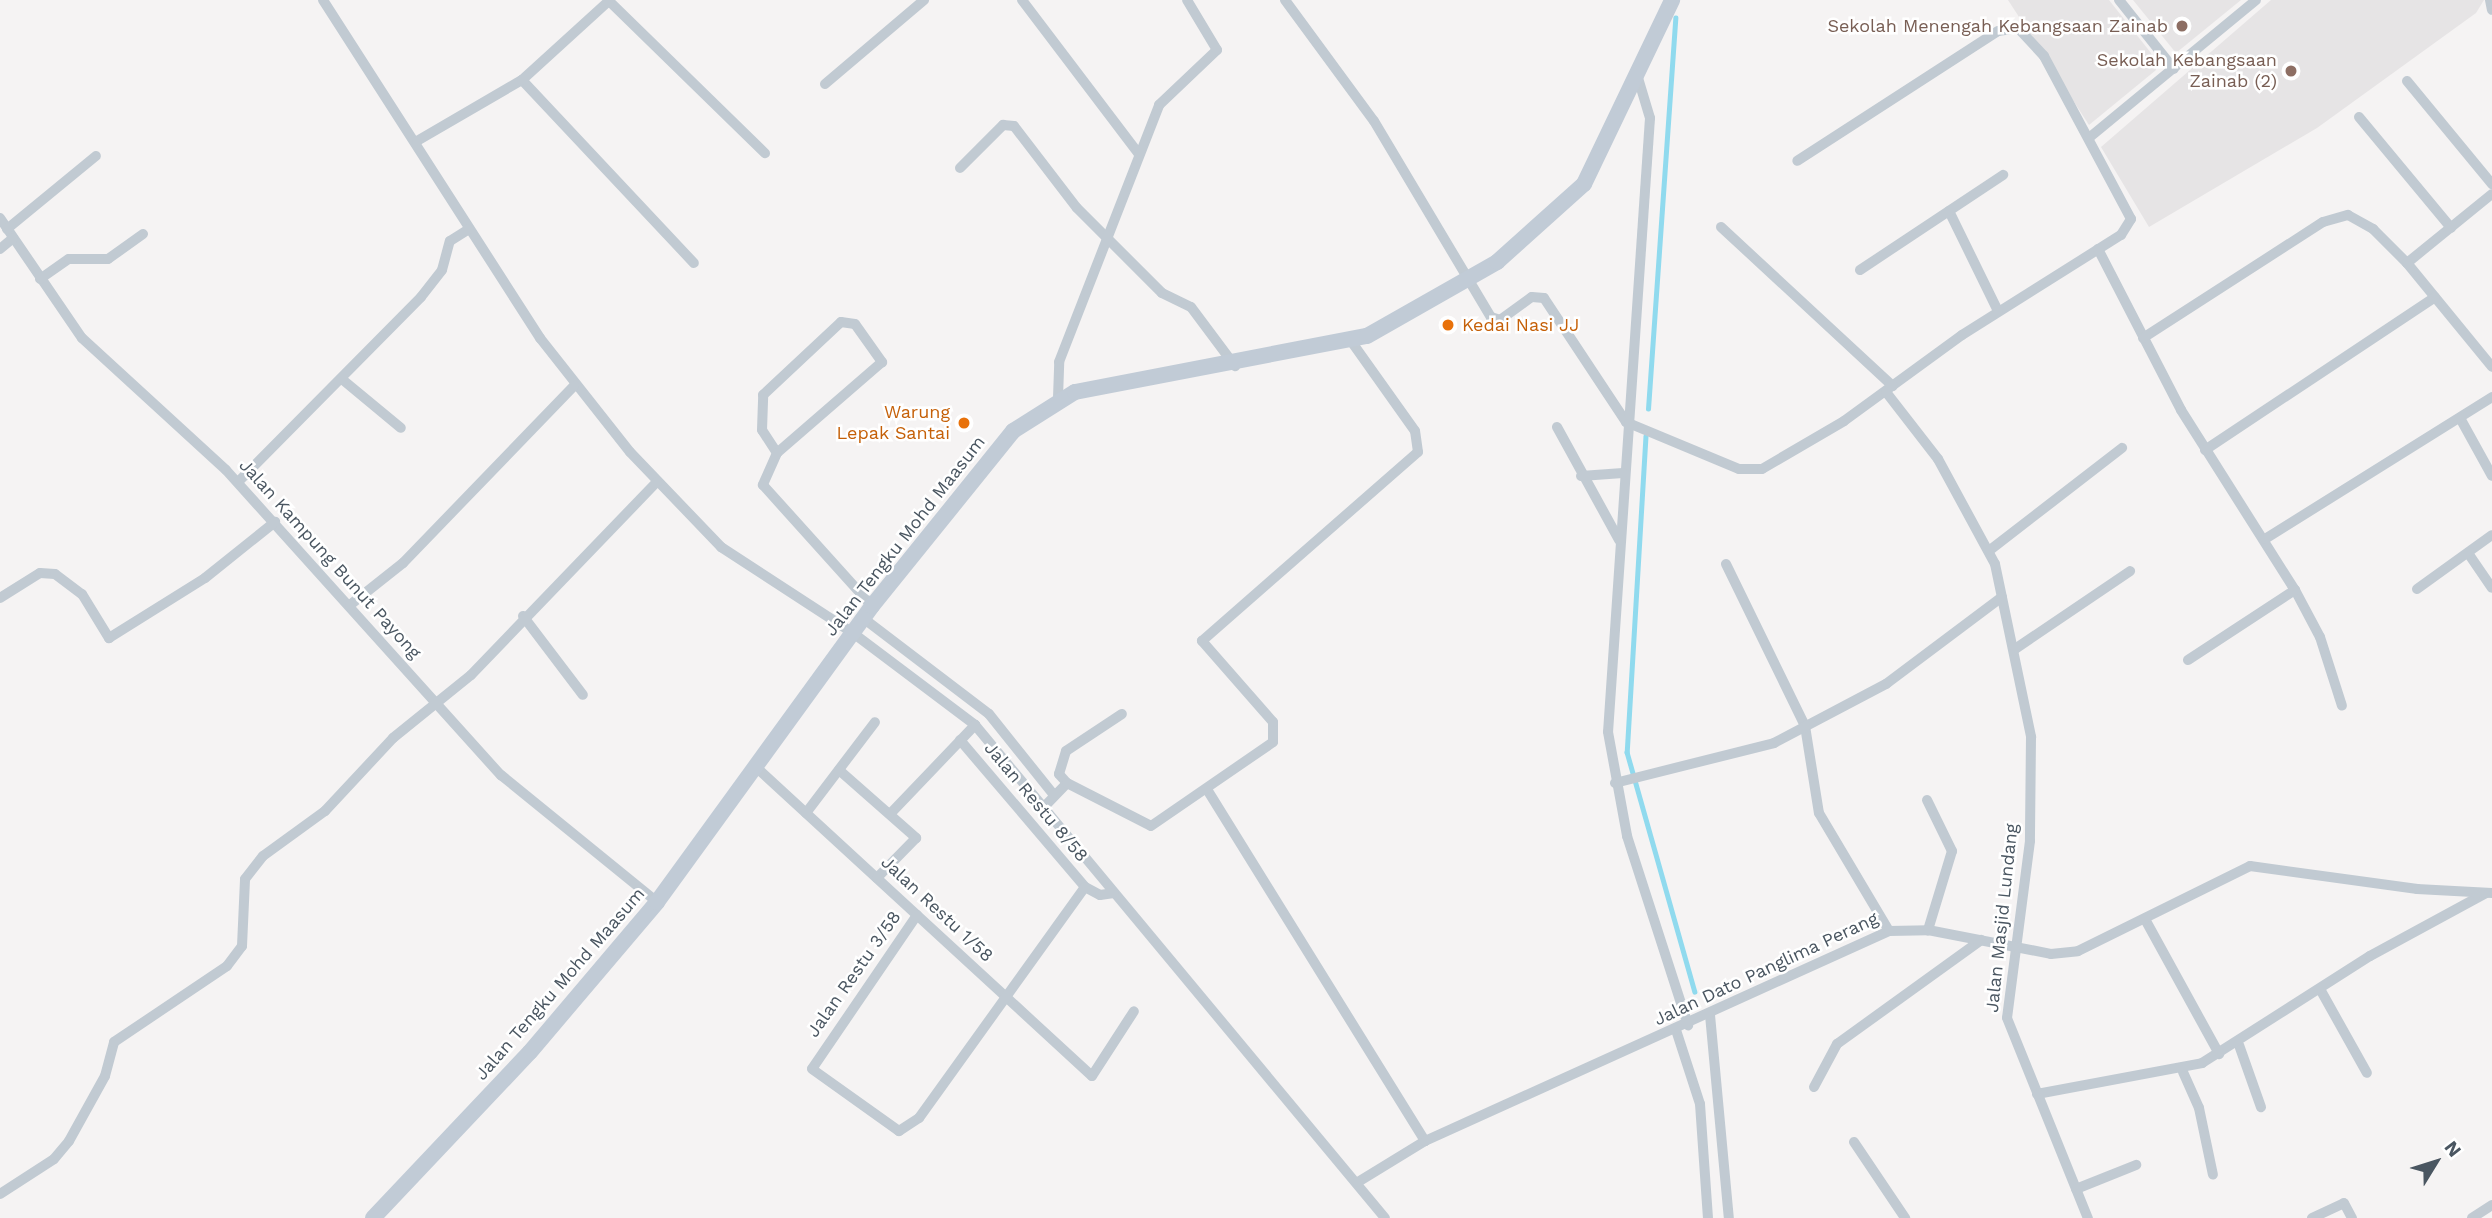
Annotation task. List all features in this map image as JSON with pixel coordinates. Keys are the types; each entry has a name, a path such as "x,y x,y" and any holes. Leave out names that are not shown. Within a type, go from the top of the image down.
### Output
{"main road":[{"name":"Jalan Tengku Mohd Maasum","path":"373,1218 530,1052 657,902 757,768 867,612 1013,431 1058,398 1235,366 1351,341 1468,281 1571,200 1638,78 1672,0"}],"street":[{"path":"323,0 417,141 469,229 574,386 657,482 721,547 853,633 975,725 1358,1182 1385,1218"},
{"path":"825,84 924,0"},
{"path":"1022,0 1138,153"},
{"path":"1285,0 1374,121 1468,281 1496,320 1532,297 1549,301 1626,422 1755,471 1889,389 1998,311 2122,235 2131,219 2090,137 2039,48 2010,27 1797,161"},
{"path":"2119,0 2174,69"},
{"path":"2090,137 2256,0"},
{"path":"2490,0 2492,10"},
{"path":"417,141 522,80 610,1 765,153"},
{"path":"1058,398 1059,362 1108,239 1138,153 1168,92 1217,50 1191,1"},
{"path":"1638,78 1650,118 1626,422 1608,732 1627,781 1688,1025"},
{"path":"522,80 694,262"},
{"path":"2407,82 2492,184"},
{"path":"2359,117 2451,228"},
{"path":"960,168 1003,125 1014,126 1108,239 1162,293 1191,307 1235,366"},
{"path":"0,248 10,233 96,156"},
{"path":"1860,270 2003,175"},
{"path":"2407,263 2492,194"},
{"path":"1949,211 1998,311"},
{"path":"2143,338 2336,216 2361,219 2407,263 2435,297 2488,350 2492,367"},
{"name":"Jalan Kampung Bunut Payong","path":"0,218 40,279 96,354 161,404 238,482 502,775 657,902"},
{"name":"Jalan Masjid Lundang","path":"1721,227 1889,389 1938,459 1990,550 2015,649 2031,737 2030,841 2007,1018 2088,1218"},
{"path":"238,482 343,380 421,297 442,270 450,241 469,229"},
{"path":"40,279 64,261 108,258 143,234"},
{"path":"2098,249 2205,450 2265,539 2295,590 2320,637 2342,706"},
{"path":"2205,450 2435,297"},
{"path":"777,453 762,430 763,395 841,322 855,324 882,362 777,453 763,485 867,612 989,714 1054,795"},
{"path":"1122,714 1066,751 1059,766 1067,783 1144,827 1161,823 1273,743 1276,733 1202,642 1418,452 1415,431 1351,341"},
{"path":"343,380 401,428"},
{"path":"350,605 403,563 574,386"},
{"path":"2265,539 2492,397"},
{"path":"2459,418 2492,476"},
{"path":"1557,427 1581,476 1619,540"},
{"path":"1990,550 2122,448"},
{"path":"1581,476 1623,473"},
{"path":"0,1194 54,1159 69,1141 105,1076 114,1042 227,966 242,946 245,879 263,856 325,811 393,738 436,704 657,482"},
{"path":"0,597 40,573 55,574 82,594 110,638 205,578 275,522"},
{"path":"2417,589 2492,535"},
{"path":"2468,553 2492,588"},
{"path":"1726,564 1805,726 1819,813 1889,931"},
{"path":"2015,649 2130,571"},
{"path":"2188,660 2295,590"},
{"path":"1627,781 1774,743 1886,684 2002,597"},
{"path":"523,616 583,695"},
{"path":"806,813 875,722"},
{"path":"891,813 975,725"},
{"name":"Jalan Restu 8/58","path":"960,740 1085,887"},
{"name":"Jalan Restu 1/58","path":"757,768 1092,1076 1134,1012"},
{"path":"839,770 891,813 916,838 877,878"},
{"path":"1044,807 1067,783"},
{"path":"1208,791 1425,1141"},
{"path":"1927,800 1952,850 1928,930"},
{"name":"Jalan Dato Panglima Perang","path":"1358,1182 1425,1141 1710,1016 1889,931 1928,930 2016,949 2078,951 2146,921 2250,866 2489,893"},
{"path":"1007,998 1085,887 1100,895 1114,893"},
{"path":"2037,1094 2183,1072 2239,1045 2320,989 2489,893"},
{"name":"Jalan Restu 3/58","path":"917,915 812,1069 828,1087 899,1131 919,1118 1007,998"},
{"path":"2146,921 2219,1054"},
{"path":"1814,1087 1837,1044 1981,940"},
{"path":"2320,989 2367,1073"},
{"path":"1710,1016 1729,1218"},
{"path":"1675,1030 1700,1104 1708,1218"},
{"path":"2239,1045 2262,1107"},
{"path":"2183,1072 2199,1108 2213,1175"},
{"path":"1854,1142 1905,1218"},
{"path":"2076,1189 2136,1165"},
{"path":"2312,1218 2344,1203 2352,1218"},
{"path":"2472,1218 2492,1205"}],"shaded area":[{"path":"2008,0 2109,0 2151,53 2156,70 2089,125"},
{"name":"Sekolah Menengah Kebangsaan Zainab","path":"2133,0 2241,0 2176,53"},
{"name":"Sekolah Kebangsaan Zainab (2)","path":"2271,0 2484,0 2476,13 2317,128 2149,227 2101,147"}],"waterway":[{"path":"1648,409 1675,18"},
{"path":"1646,436 1627,752 1695,992"}],"place":[{"name":"Sekolah Menengah Kebangsaan Zainab","path":"2182,26"},
{"name":"Sekolah Kebangsaan Zainab (2)","path":"2291,71"},
{"name":"Kedai Nasi JJ","path":"1448,325"},
{"name":"Warung Lepak Santai","path":"964,423"}]}
